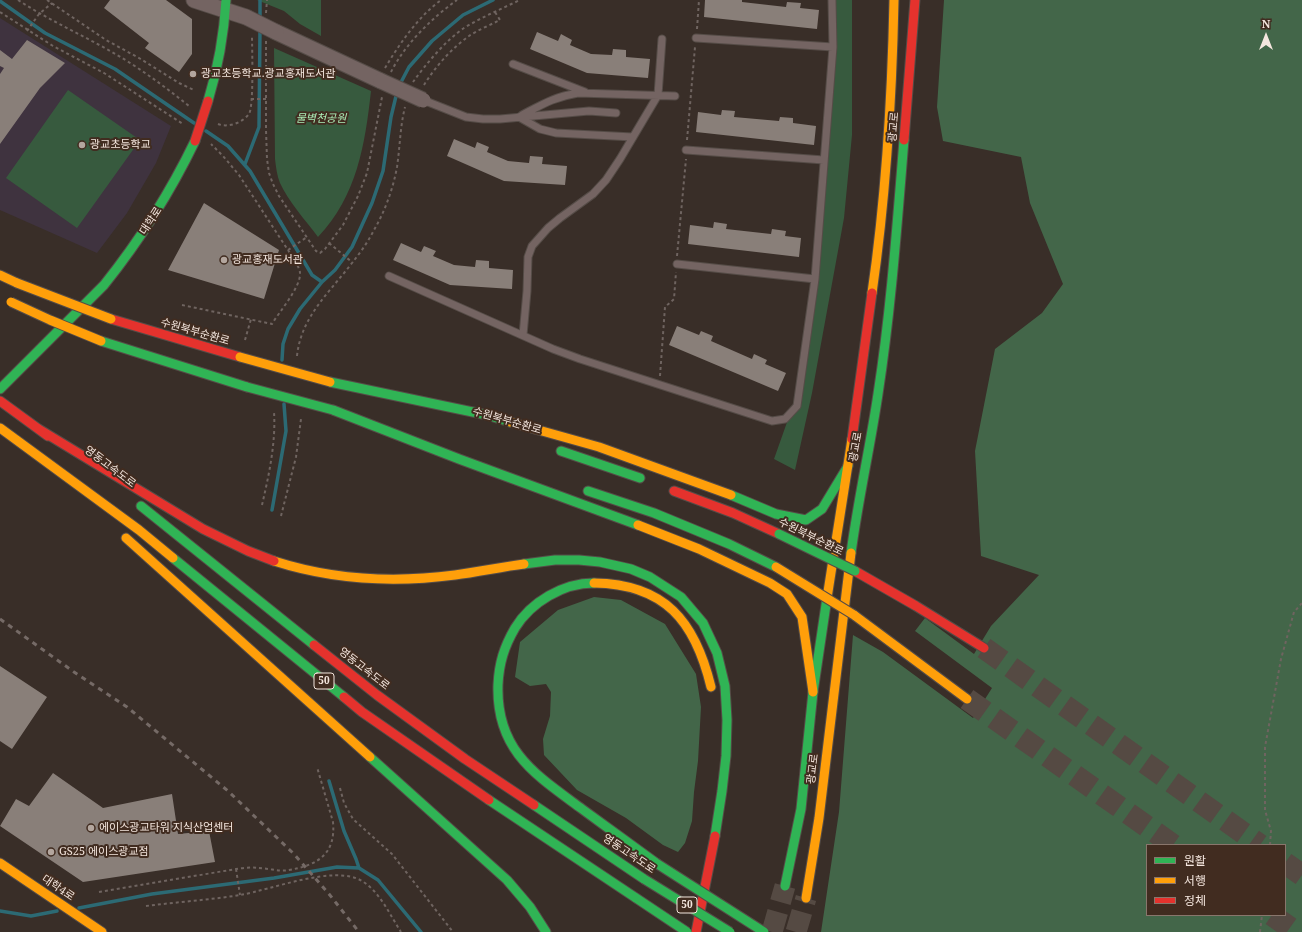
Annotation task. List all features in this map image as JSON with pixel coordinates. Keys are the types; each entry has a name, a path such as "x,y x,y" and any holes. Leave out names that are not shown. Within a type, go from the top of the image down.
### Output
{"main road":[{"name":"광교로","path":"785,886 801,809 813,692 837,526 848,466 874,281 885,180 892,82 894,0"},
{"name":"광교로","path":"806,898 818,818 853,540 878,395 890,296 910,74 915,0"},
{"name":"대학로","path":"0,389 104,285 141,237 159,209 176,180 195,141 209,98 224,42 226,5"},
{"name":"수원북부순환로","path":"0,274 17,283 111,320 443,415"},
{"path":"9,300 50,320 101,341 247,386 334,410 461,450"},
{"path":"330,382 487,415 599,447 720,491 776,514 806,520 822,509 848,466"},
{"name":"영동고속도로","path":"0,401 119,489"},
{"path":"334,410 459,459 699,549 770,583 787,594 802,617 813,692"},
{"name":"50","path":"0,428 139,530 362,712 484,797 687,932"},
{"path":"37,428 170,510 201,527 268,559 299,569 347,577 392,579 451,575 538,562 570,560 597,561 621,566 648,576 673,591 686,601 695,611 712,640 723,676 728,706 728,739 724,778 710,863 696,932"},
{"path":"26,447 91,506"},
{"path":"556,449 649,481"},
{"name":"수원북부순환로","path":"663,486 733,513 855,571 916,606 984,648"},
{"path":"580,488 654,513 729,544 776,567 854,615 967,699"},
{"name":"영동고속도로","path":"132,499 377,695 465,758 644,879 730,932"},
{"path":"121,533 507,880 530,908 546,932"},
{"path":"713,697 708,675 700,654 681,618 658,599 610,582 584,583 568,587 554,592 536,604 518,622 510,634 502,652 498,672 497,686 499,705 504,727 517,754 525,765 548,785 656,863 764,932"},
{"name":"대학4로","path":"0,863 99,929"},
{"path":"681,932 695,874"}],"street":[{"path":"194,0 226,5 249,24 271,35 423,94"}],"lane":[{"path":"389,276 553,349 580,359 772,421 786,419 797,406 815,278 833,47 832,0"},
{"path":"522,335 527,290 528,257 532,246 548,228 593,194 606,180 633,137 658,95 662,38"},
{"path":"696,38 833,47"},
{"path":"513,64 589,93"},
{"path":"519,117 552,99 563,96 589,93 675,96"},
{"path":"423,94 466,116 483,119 589,111 616,113"},
{"path":"519,117 540,129 556,133 633,137"},
{"path":"686,150 824,160"},
{"path":"677,264 815,278"}],"path":[{"path":"18,0 39,14 127,61 171,90 190,106"},
{"path":"47,0 106,40 139,58 179,83 209,98"},
{"path":"266,15 267,0"},
{"path":"271,35 266,99 266,158 269,173 279,196 316,251 320,253 325,249 343,225 358,196 367,173 384,80 400,44 422,18 441,0"},
{"path":"384,80 413,41 430,22 457,0"},
{"path":"411,87 423,69 454,36 495,12 520,0"},
{"path":"660,384 665,307 674,299 699,0"},
{"path":"27,31 39,14 52,3"},
{"path":"423,94 430,75 456,47 469,36 500,20 495,12"},
{"path":"216,123 221,125 233,125 241,121 249,113 251,99 249,24"},
{"path":"251,99 266,99"},
{"path":"296,359 298,343 311,314 353,263 374,230 384,209 397,168 405,105"},
{"path":"288,250 307,237"},
{"path":"329,243 353,263"},
{"path":"245,340 251,319"},
{"path":"281,516 296,458 302,416"},
{"path":"1270,844 1271,830 1265,810 1265,747 1283,652 1294,612 1302,603"},
{"path":"99,892 236,869 257,868 288,870 313,863 329,851 333,842 334,830 317,767"},
{"path":"340,788 344,803 353,819 392,854 453,932"},
{"path":"236,869 240,895"},
{"path":"146,906 240,895 325,876 348,876 361,881 370,888 386,908 401,932"},
{"path":"1260,932 1262,916"}],"shaded area":[{"name":"광교초등학교","path":"0,18 171,126 156,163 127,213 97,253 0,210"}],"green space":[{"path":"257,0 321,0 321,36 300,24 284,11"},
{"path":"835,0 852,0 852,135 844,218 812,393 795,470 774,459 797,394 823,213"},
{"path":"944,0 1302,0 1302,932 821,932 839,812 853,635 883,652 973,718 992,688 915,631 925,618 974,654 991,626 1039,575 981,556 975,451 995,349 1042,313 1063,284 1030,203 1021,157 943,141 937,107"},
{"name":"물벽천공원","path":"274,48 371,91 366,131 357,169 342,204 318,237 288,197 277,174 275,159"},
{"path":"68,90 140,140 77,228 6,178"},
{"path":"594,597 621,600 665,624 696,674 701,707 698,761 692,821 685,843 678,852 663,845 626,818 577,790 544,755 543,739 550,716 551,692 546,684 530,686 515,677 520,642 558,610"}],"building":[{"path":"110,0 166,0 192,19 192,54 179,72 145,48 149,43 104,8"},
{"path":"705,0 742,0 742,2 786,7 787,2 801,3 800,8 819,10 817,29 704,17"},
{"path":"537,32 558,41 561,34 572,40 570,45 591,54 612,55 613,49 626,50 626,57 650,59 648,78 587,73 530,49"},
{"path":"27,40 65,63 40,88 0,144 0,74 4,68 0,66 0,50 12,59"},
{"path":"722,110 735,111 734,117 779,121 780,117 793,118 793,123 816,126 814,145 696,132 698,112 721,115"},
{"path":"454,139 475,148 477,142 489,147 487,152 508,161 529,163 530,156 543,157 542,164 567,166 565,185 504,181 447,156"},
{"name":"광교홍재도서관","path":"204,203 279,250 264,299 168,270"},
{"path":"714,222 727,224 726,229 771,234 772,229 786,231 785,236 801,238 799,257 688,244 690,225 713,228"},
{"path":"401,243 421,252 424,246 436,251 433,256 454,265 475,267 476,260 489,261 489,268 513,270 512,289 450,285 393,260"},
{"path":"677,326 699,335 701,331 713,336 711,341 752,359 754,354 767,360 765,364 786,373 778,391 669,345"},
{"path":"0,666 47,697 12,749 0,741"},
{"name":"에이스광교타워 지식산업센터","path":"53,773 103,808 172,794 178,834 209,831 215,862 83,882 0,826 16,799 29,806"}],"waterway":[{"path":"260,0 260,19"},
{"path":"399,86 409,67 432,41 463,15 493,0"},
{"path":"0,1 45,33 115,69 194,123"},
{"path":"245,164 259,127 260,29"},
{"path":"282,360 283,344 288,329 300,309 322,282 335,270 352,247 372,203 383,171 391,117 397,92"},
{"path":"206,131 228,146 250,171 312,275 322,282"},
{"path":"272,510 286,431 284,404"},
{"path":"329,781 344,831 359,868"},
{"path":"79,908 152,894 274,878 337,867 359,868 378,880 421,932"},
{"path":"0,911 31,916 57,911"}],"tunnel":[{"path":"984,648 1259,844"},
{"path":"967,699 1172,844"},
{"path":"1286,864 1302,875"},
{"path":"772,932 785,886"},
{"path":"796,932 806,898"},
{"path":"1273,916 1296,932"}],"railway":[{"path":"0,619 74,672 127,707 228,791 294,854 329,894 359,932"}],"traffic: fast":[{"path":"208,101 220,51 226,0"},
{"path":"851,553 875,414 887,331 904,140"},
{"path":"0,389 104,285 154,216 195,141"},
{"path":"101,341 247,387"},
{"path":"330,382 487,415 510,422"},
{"path":"247,387 333,410"},
{"path":"333,410 459,459 638,525"},
{"path":"561,451 640,478"},
{"path":"731,495 776,514 806,520 822,509 848,466"},
{"path":"588,491 654,513 729,544 776,567"},
{"path":"141,506 314,645"},
{"path":"779,534 855,571"},
{"path":"173,558 344,697"},
{"path":"524,564 555,560 579,560 600,562 631,569 650,577 681,597 703,623 717,653 725,686 727,720 726,756 715,836"},
{"path":"594,583 571,586 549,596 530,610 515,628 501,662 498,685 499,708 504,727 512,744 522,759 535,772 549,785 656,863"},
{"path":"785,886 801,809 813,692 827,598"},
{"path":"370,757 507,880 530,907 546,932"},
{"path":"489,800 636,898"},
{"path":"534,805 644,879"},
{"path":"656,863 764,932"},
{"path":"644,879 730,932"},
{"path":"636,898 687,932"}],"traffic: slow":[{"path":"872,293 888,147 894,0"},
{"path":"0,275 17,283"},
{"path":"17,283 111,319"},
{"path":"11,302 101,341"},
{"path":"240,357 330,382"},
{"path":"510,422 599,447 731,495"},
{"path":"0,428 139,530 173,558"},
{"path":"827,598 852,439"},
{"path":"638,525 699,549 770,583 787,594 802,617 813,692"},
{"path":"126,538 370,757"},
{"path":"806,898 819,818 851,553"},
{"path":"274,561 341,576 386,579 409,579 455,575 524,564"},
{"path":"776,567 854,615"},
{"path":"594,583 619,585 640,590 658,599 673,611 686,625 696,643 711,687"},
{"path":"854,615 967,699"},
{"path":"0,863 102,932"}],"traffic: jam":[{"path":"904,140 915,0"},
{"path":"195,141 208,101"},
{"path":"852,439 872,293"},
{"path":"111,319 240,357"},
{"path":"0,401 48,436"},
{"path":"37,428 203,529 248,551 274,561"},
{"path":"674,491 733,513 779,534"},
{"path":"855,571 916,606 984,648"},
{"path":"314,645 377,695 465,759 534,805"},
{"path":"344,697 362,712 489,800"},
{"path":"696,932 715,836"}],"place":[{"name":"광교초등학교.광교홍재도서관","path":"193,74"},
{"name":"광교초등학교","path":"82,145"},
{"name":"광교홍재도서관","path":"224,260"},
{"name":"에이스광교타워 지식산업센터","path":"91,828"},
{"name":"GS25 에이스광교점","path":"51,852"}]}
